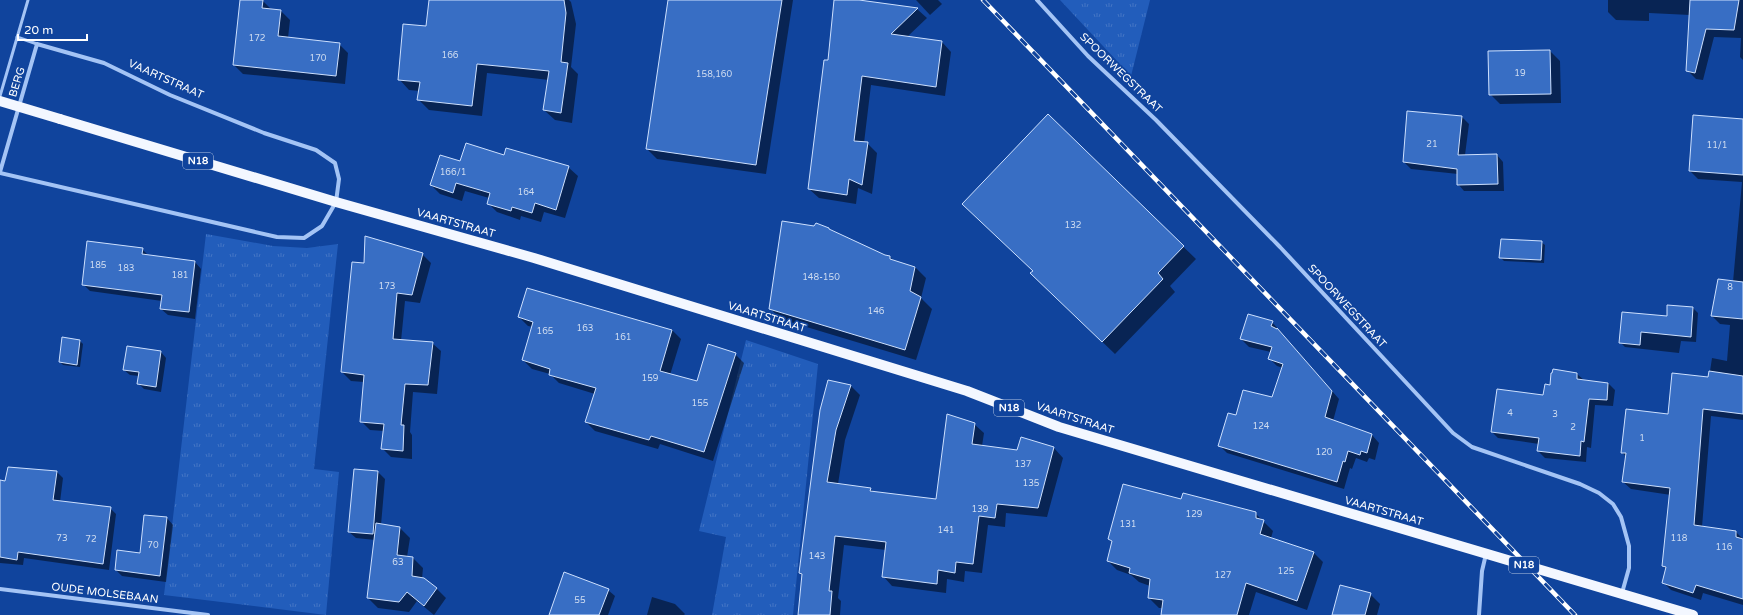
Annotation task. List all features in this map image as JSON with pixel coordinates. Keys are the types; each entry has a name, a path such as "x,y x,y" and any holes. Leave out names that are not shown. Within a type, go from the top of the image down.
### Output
{"main road":[{"name":"VAARTSTRAAT","path":"0,101 336,202 534,258 960,389 1066,429 1693,615"}],"street":[{"name":"SPOORWEGSTRAAT","path":"1037,0 1088,56 1156,120 1280,247 1453,433 1472,447 1580,484 1599,493 1613,504 1621,517 1629,546 1629,568 1622,594"},
{"name":"BERG","path":"0,172 37,44"},
{"name":"VAARTSTRAAT","path":"0,172 277,237 304,238 322,226 336,202 339,179 335,163 316,150 264,133 199,107 170,95 104,63 37,44"},
{"path":"1479,615 1482,571 1486,553"},
{"name":"OUDE MOLSEBAAN","path":"0,589 208,615"}],"lane":[{"path":"0,96 28,0"},
{"path":"17,37 37,44"}],"green space":[{"path":"1060,0 1150,0 1131,76"},
{"path":"206,234 273,246 307,248 338,244 314,469 339,472 326,615 164,595"},
{"path":"746,340 818,364 793,615 712,615 726,537 699,531"}],"building":[{"path":"240,0 263,0 262,8 281,10 278,36 340,43 336,76 233,65"},
{"path":"429,0 564,0 566,13 561,62 568,63 561,113 543,110 549,71 477,64 472,106 417,100 420,82 398,80 403,24 426,26"},
{"path":"668,0 782,0 756,165 646,149"},
{"path":"834,0 859,0 918,8 891,34 942,41 936,87 862,76 854,141 868,142 862,185 849,179 847,195 808,189 824,60 828,60"},
{"path":"1690,0 1739,0 1734,30 1706,29 1695,73 1686,71"},
{"path":"1550,50 1551,94 1489,95 1488,51"},
{"path":"1407,111 1462,116 1458,155 1497,154 1498,184 1457,185 1457,169 1403,162"},
{"path":"1048,114 1184,246 1158,273 1163,279 1102,342 1030,273 1033,271 962,204"},
{"path":"1693,115 1743,119 1743,175 1689,171"},
{"path":"466,143 504,155 506,148 569,166 556,210 535,203 532,213 512,207 511,211 487,204 490,193 456,183 453,193 430,185 440,155 460,161"},
{"path":"782,221 814,226 816,223 890,256 890,259 915,267 910,291 921,297 905,350 769,309"},
{"path":"365,236 423,253 412,295 397,293 393,339 433,342 428,385 405,384 401,425 404,425 403,451 381,449 384,424 360,422 364,375 341,372 352,262 364,263"},
{"path":"1501,239 1542,241 1541,260 1499,258"},
{"path":"87,241 143,248 142,254 195,261 189,312 160,309 162,295 82,285"},
{"path":"1718,279 1743,282 1743,319 1711,316"},
{"path":"527,288 672,330 660,371 697,381 708,344 736,353 704,452 651,436 649,440 585,422 596,388 549,375 550,369 522,360 533,322 518,317"},
{"path":"1667,305 1693,307 1691,337 1641,332 1640,345 1619,343 1622,312 1667,316"},
{"path":"1248,314 1273,321 1271,326 1277,328 1332,391 1325,417 1372,434 1367,453 1361,451 1360,455 1348,451 1345,462 1343,461 1337,482 1218,446 1228,413 1236,415 1243,390 1272,397 1283,364 1268,359 1272,347 1240,339"},
{"path":"62,337 80,340 77,365 59,362"},
{"path":"127,346 161,351 156,387 137,384 139,372 123,370"},
{"path":"1553,369 1577,373 1577,379 1608,383 1607,400 1589,399 1584,442 1581,441 1580,456 1537,451 1539,438 1491,432 1497,389 1543,395 1545,384 1550,385 1551,373"},
{"path":"1709,371 1743,376 1743,414 1703,409 1694,525 1736,531 1736,537 1743,539 1743,599 1696,585 1693,593 1662,583 1666,567 1662,566 1670,488 1622,482 1626,453 1621,453 1626,409 1668,414 1672,373 1708,377"},
{"path":"828,380 851,385 836,430 827,482 871,488 870,491 936,499 947,414 975,423 972,444 1017,450 1021,437 1054,447 1038,508 997,504 995,518 979,516 973,564 956,562 955,573 938,570 937,584 882,577 886,542 835,536 829,591 832,591 830,615 798,615 802,574 799,573 820,410"},
{"path":"8,467 57,471 53,500 111,507 103,564 18,552 17,560 0,557 0,480 5,481"},
{"path":"354,469 378,471 373,534 348,532"},
{"path":"1123,484 1181,499 1183,493 1256,512 1256,518 1264,520 1260,534 1314,552 1297,601 1246,583 1237,615 1161,615 1163,600 1148,598 1150,579 1129,573 1130,568 1107,561 1112,541 1108,539"},
{"path":"144,515 167,517 160,576 115,570 117,550 140,553"},
{"path":"376,523 400,527 397,555 413,557 412,576 424,578 437,588 424,606 407,592 399,602 367,598"},
{"path":"564,572 609,589 599,615 549,615"},
{"path":"1340,585 1371,593 1365,615 1332,615"}],"railway":[{"path":"983,0 1575,615"}]}
